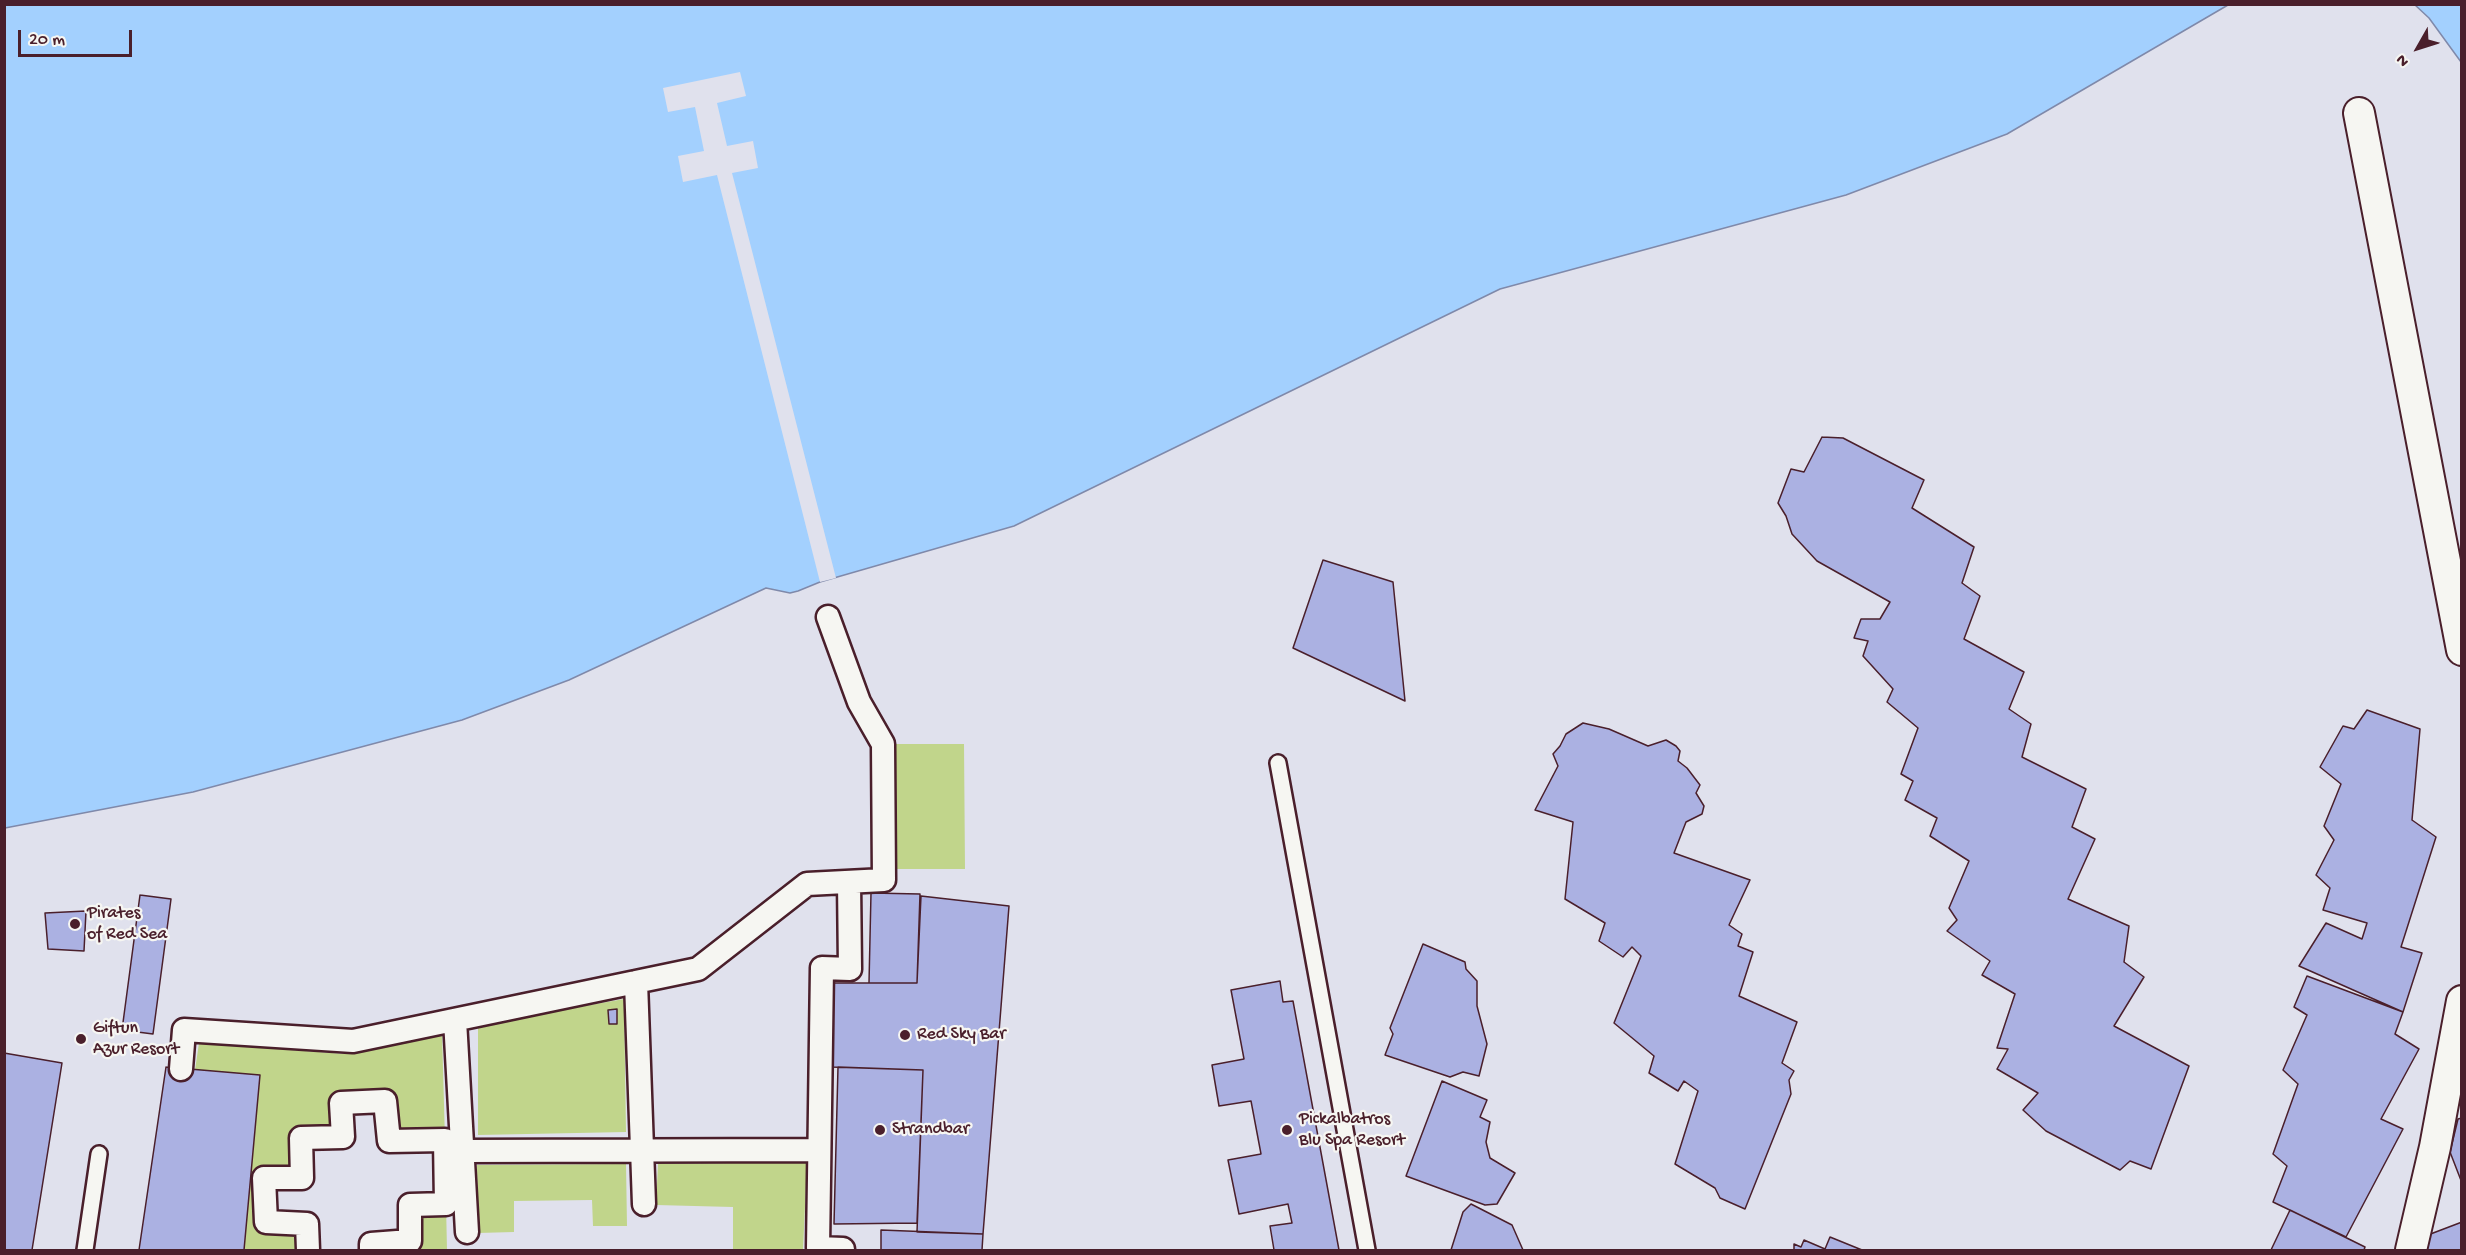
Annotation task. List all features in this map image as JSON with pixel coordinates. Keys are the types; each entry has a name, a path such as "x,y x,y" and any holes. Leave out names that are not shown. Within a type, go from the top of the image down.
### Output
{"street":[{"path":"2360,113 2462,650"},
{"path":"181,1069 184,1030 352,1041 698,969 807,884 884,880 883,744 859,702 828,617"},
{"path":"843,1251 843,1249 818,1248 819,1150 822,968 850,969 849,882"},
{"path":"636,982 644,1204"},
{"path":"2411,1251 2435,1147 2462,1001"},
{"path":"455,1020 467,1232"},
{"path":"308,1251 307,1224 266,1222 264,1178 302,1178 301,1138 343,1137 341,1103 385,1101 389,1141 445,1140 446,1204 410,1205 410,1241 371,1244 372,1251"},
{"path":"463,1151 819,1150"}],"lane":[{"path":"1278,763 1367,1251"},
{"path":"85,1251 99,1154"}],"green space":[{"path":"889,744 964,744 965,869 890,869"},
{"path":"624,999 626,1132 478,1135 478,1025"},
{"path":"442,1033 445,1140 389,1141 385,1102 341,1103 343,1137 301,1138 302,1178 265,1178 266,1221 307,1224 308,1250 244,1250 260,1075 195,1070 199,1043 345,1054"},
{"path":"807,1162 803,1250 733,1250 733,1207 656,1205 658,1164"},
{"path":"626,1164 627,1226 593,1226 592,1200 514,1201 514,1232 478,1233 477,1165"},
{"path":"446,1204 447,1250 371,1250 410,1241 410,1205"}],"water":[{"path":"5,5 2228,5 2007,134 1846,195 1500,289 1014,526 820,582 790,593 766,588 569,680 462,720 193,792 5,828"},
{"path":"2415,5 2461,5 2461,62 2429,18"}],"pier":[{"path":"740,72 746,96 717,103 727,146 753,141 758,168 732,173 836,578 820,582 717,175 683,182 678,156 704,151 695,107 668,112 663,88"}],"building":[{"path":"1822,437 1843,438 1924,480 1912,508 1974,547 1962,583 1980,596 1964,639 2024,672 2009,709 2031,724 2022,757 2086,789 2072,827 2095,839 2068,899 2129,926 2124,962 2144,977 2114,1026 2189,1066 2151,1169 2130,1161 2120,1170 2046,1131 2023,1110 2038,1093 1997,1069 2008,1049 1997,1048 2015,994 1982,975 1990,961 1947,931 1957,920 1949,908 1969,861 1930,836 1937,818 1905,800 1913,781 1901,774 1918,728 1887,702 1893,689 1863,656 1868,641 1854,638 1861,619 1880,619 1890,602 1817,561 1792,534 1786,516 1778,503 1791,469 1804,472"},
{"path":"1323,560 1393,582 1405,701 1293,648"},
{"path":"2367,710 2420,729 2412,820 2436,837 2401,947 2422,953 2403,1012 2299,966 2326,923 2362,939 2367,923 2323,910 2330,888 2316,875 2334,840 2324,826 2341,784 2320,767 2343,726 2354,729"},
{"path":"1583,723 1609,729 1648,746 1666,740 1676,746 1680,751 1678,761 1687,768 1700,785 1696,793 1704,806 1702,814 1686,822 1674,853 1750,880 1729,925 1742,934 1738,946 1753,952 1739,996 1797,1022 1782,1063 1794,1071 1789,1080 1791,1094 1745,1209 1720,1198 1715,1188 1675,1164 1698,1091 1684,1081 1678,1091 1649,1073 1654,1056 1614,1023 1641,956 1632,947 1623,957 1599,941 1605,923 1565,899 1573,822 1535,810 1558,766 1553,754 1566,734"},
{"path":"871,893 920,894 917,983 869,983"},
{"path":"140,895 171,899 153,1034 122,1030"},
{"path":"921,896 1009,906 983,1234 917,1232 923,1070 831,1067 834,983 917,983"},
{"path":"86,911 84,951 48,949 45,913"},
{"path":"1423,944 1465,962 1466,969 1477,981 1477,1006 1487,1044 1479,1076 1463,1072 1450,1077 1385,1055 1393,1034 1390,1028"},
{"path":"2307,976 2403,1012 2395,1034 2419,1049 2381,1119 2403,1129 2346,1237 2273,1202 2287,1166 2273,1154 2298,1084 2283,1070 2307,1015 2294,1007"},
{"name":"Pickalbatros Blu Spa Resort","path":"1280,981 1283,1002 1293,1001 1339,1250 1274,1250 1270,1226 1292,1223 1288,1204 1239,1214 1228,1160 1261,1154 1251,1101 1219,1106 1212,1065 1244,1059 1231,990"},
{"path":"617,1009 617,1024 609,1024 608,1010"},
{"path":"4,1053 62,1063 32,1250 4,1250"},
{"path":"166,1067 260,1075 244,1250 139,1250"},
{"path":"838,1067 923,1070 917,1223 834,1224"},
{"path":"1442,1081 1487,1100 1480,1117 1490,1122 1486,1142 1490,1158 1515,1173 1497,1204 1485,1205 1406,1176"},
{"path":"2462,1118 2462,1183 2450,1152 2458,1119"},
{"path":"1471,1204 1512,1225 1523,1250 1451,1250 1463,1212"},
{"path":"2290,1210 2365,1247 2364,1250 2271,1250"},
{"path":"2462,1222 2462,1250 2425,1250 2420,1238"},
{"path":"881,1230 983,1234 982,1250 881,1250"},
{"path":"1830,1237 1862,1250 1794,1250 1794,1244 1801,1247 1804,1240 1825,1249"}],"place":[{"name":"Pirates of Red Sea","path":"75,924"},
{"name":"Red Sky Bar","path":"905,1035"},
{"name":"Giftun Azur Resort","path":"81,1039"},
{"name":"Strandbar","path":"880,1130"},
{"name":"Pickalbatros Blu Spa Resort","path":"1287,1130"}]}
